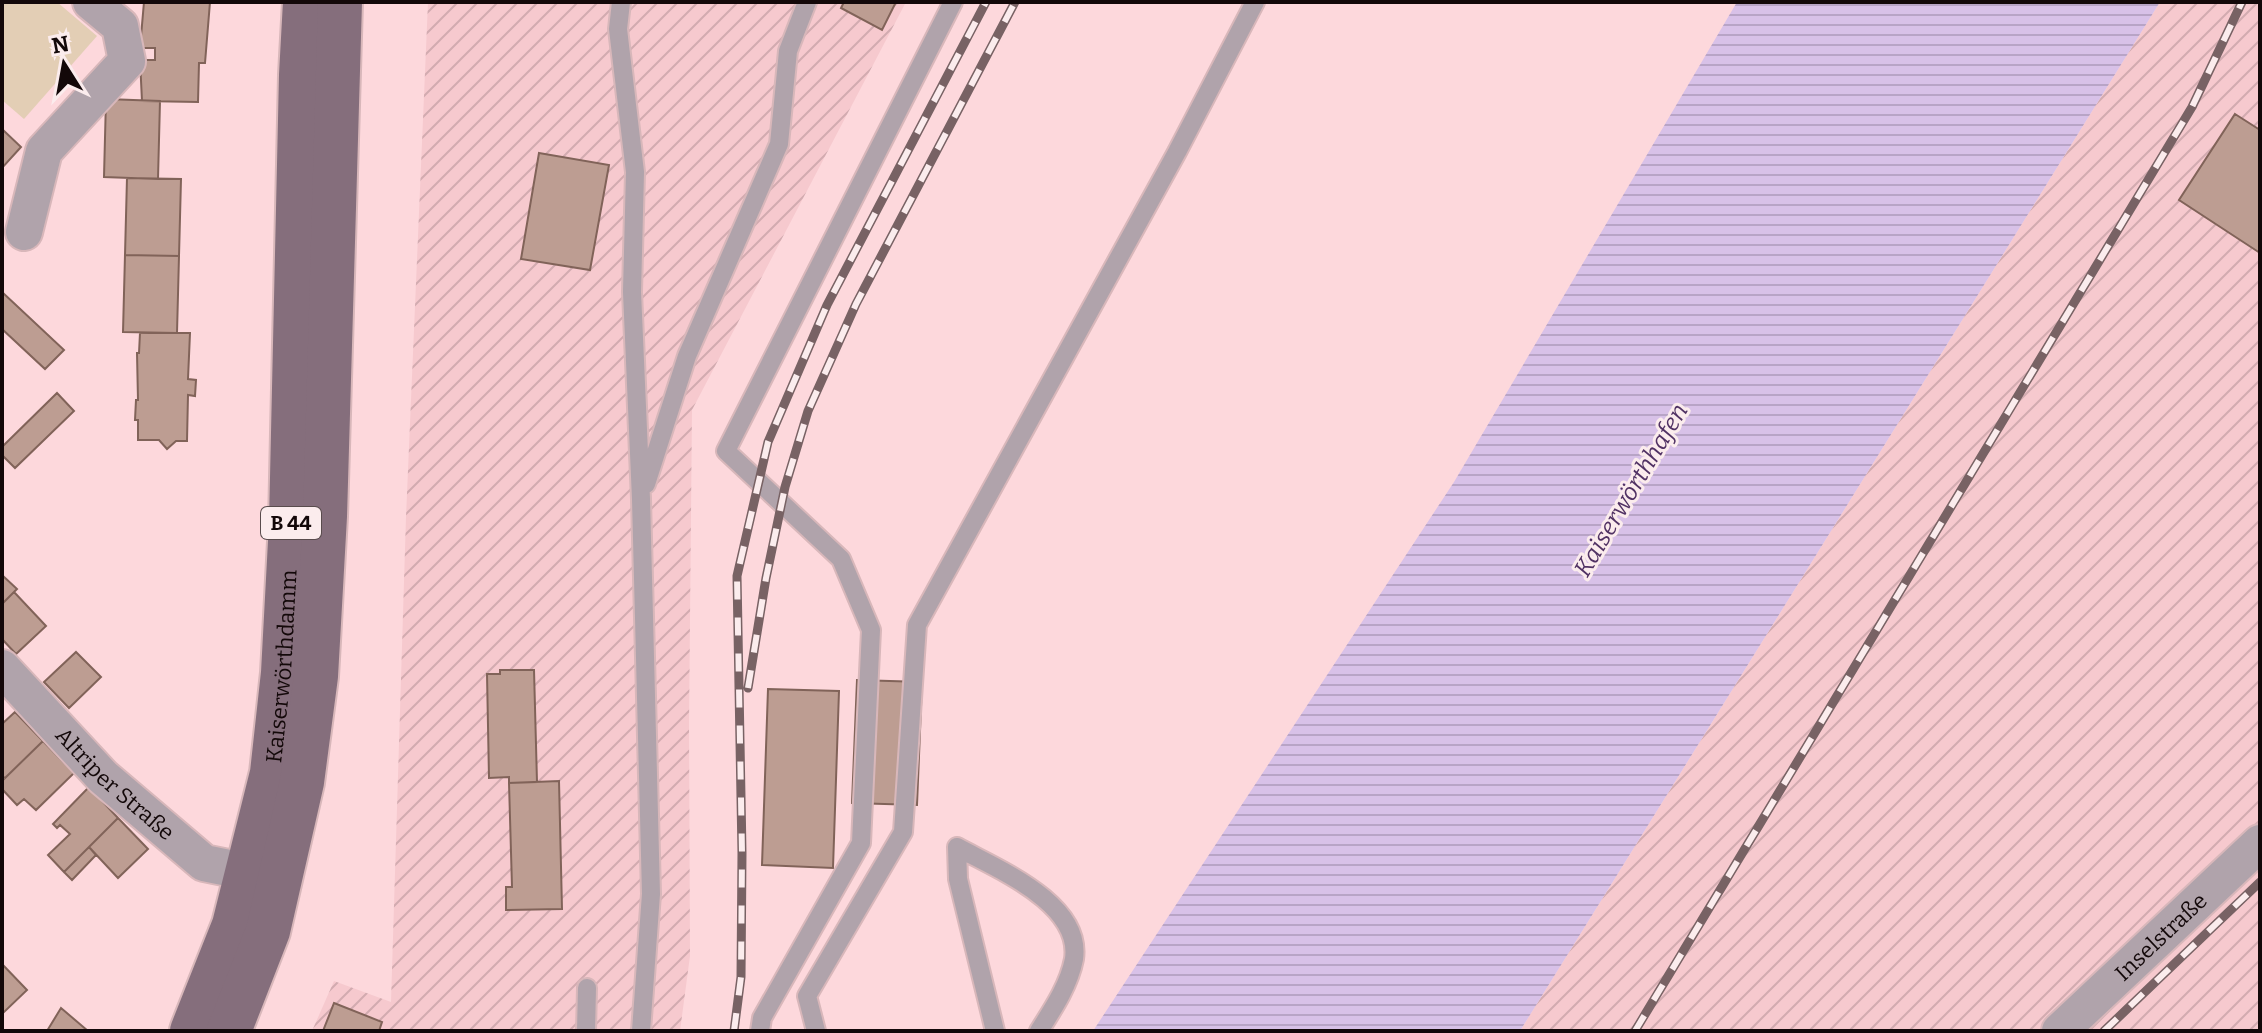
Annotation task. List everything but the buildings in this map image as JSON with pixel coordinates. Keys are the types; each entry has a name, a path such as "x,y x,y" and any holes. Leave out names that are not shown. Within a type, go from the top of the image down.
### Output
{"main road":[{"name":"Kaiserwörthdamm","path":"192,1031 234,925 248,872 272,773 283,673 291,523 305,2"},
{"name":"Kaiserwörthdamm","path":"229,1031 268,931 302,782 316,676 325,516 340,2"}],"street":[{"path":"24,232 44,151 127,61 120,26 91,2"},
{"name":"Altriper Straße","path":"2,668 103,777 204,863 248,872"},
{"name":"Inselstraße","path":"2060,1031 2260,843"}],"lane":[{"path":"621,2 618,29 635,172 632,292 641,499 651,894 641,1031"},
{"path":"641,499 687,356 779,144 788,51 807,2"},
{"path":"760,1031 762,1018 861,843 871,630 841,559 726,451 953,2"},
{"path":"816,1031 807,996 903,832 917,625 1177,152 1255,2"},
{"path":"995,1031 958,879 957,847 1029,887 1064,917 1073,935 1074,958 1067,981 1039,1031"},
{"path":"586,1031 587,988"}],"shaded area":[{"path":"2,2 57,2 97,36 24,119 2,100"},
{"path":"428,2 906,2 692,410 690,956 680,1031 312,1031 334,981 391,1002 406,517"},
{"path":"2160,2 2260,2 2260,1031 1520,1031"}],"water":[{"name":"Kaiserwörthhafen","path":"1737,2 2160,2 1520,1031 1093,1031 1454,482"}],"railway":[{"path":"734,1031 741,977 742,853 737,576 768,442 827,305 986,2"},
{"path":"748,688 785,487 808,411 856,304 1015,2"},
{"path":"1635,1031 2192,107 2242,2"},
{"path":"2104,1031 2260,882"}]}
